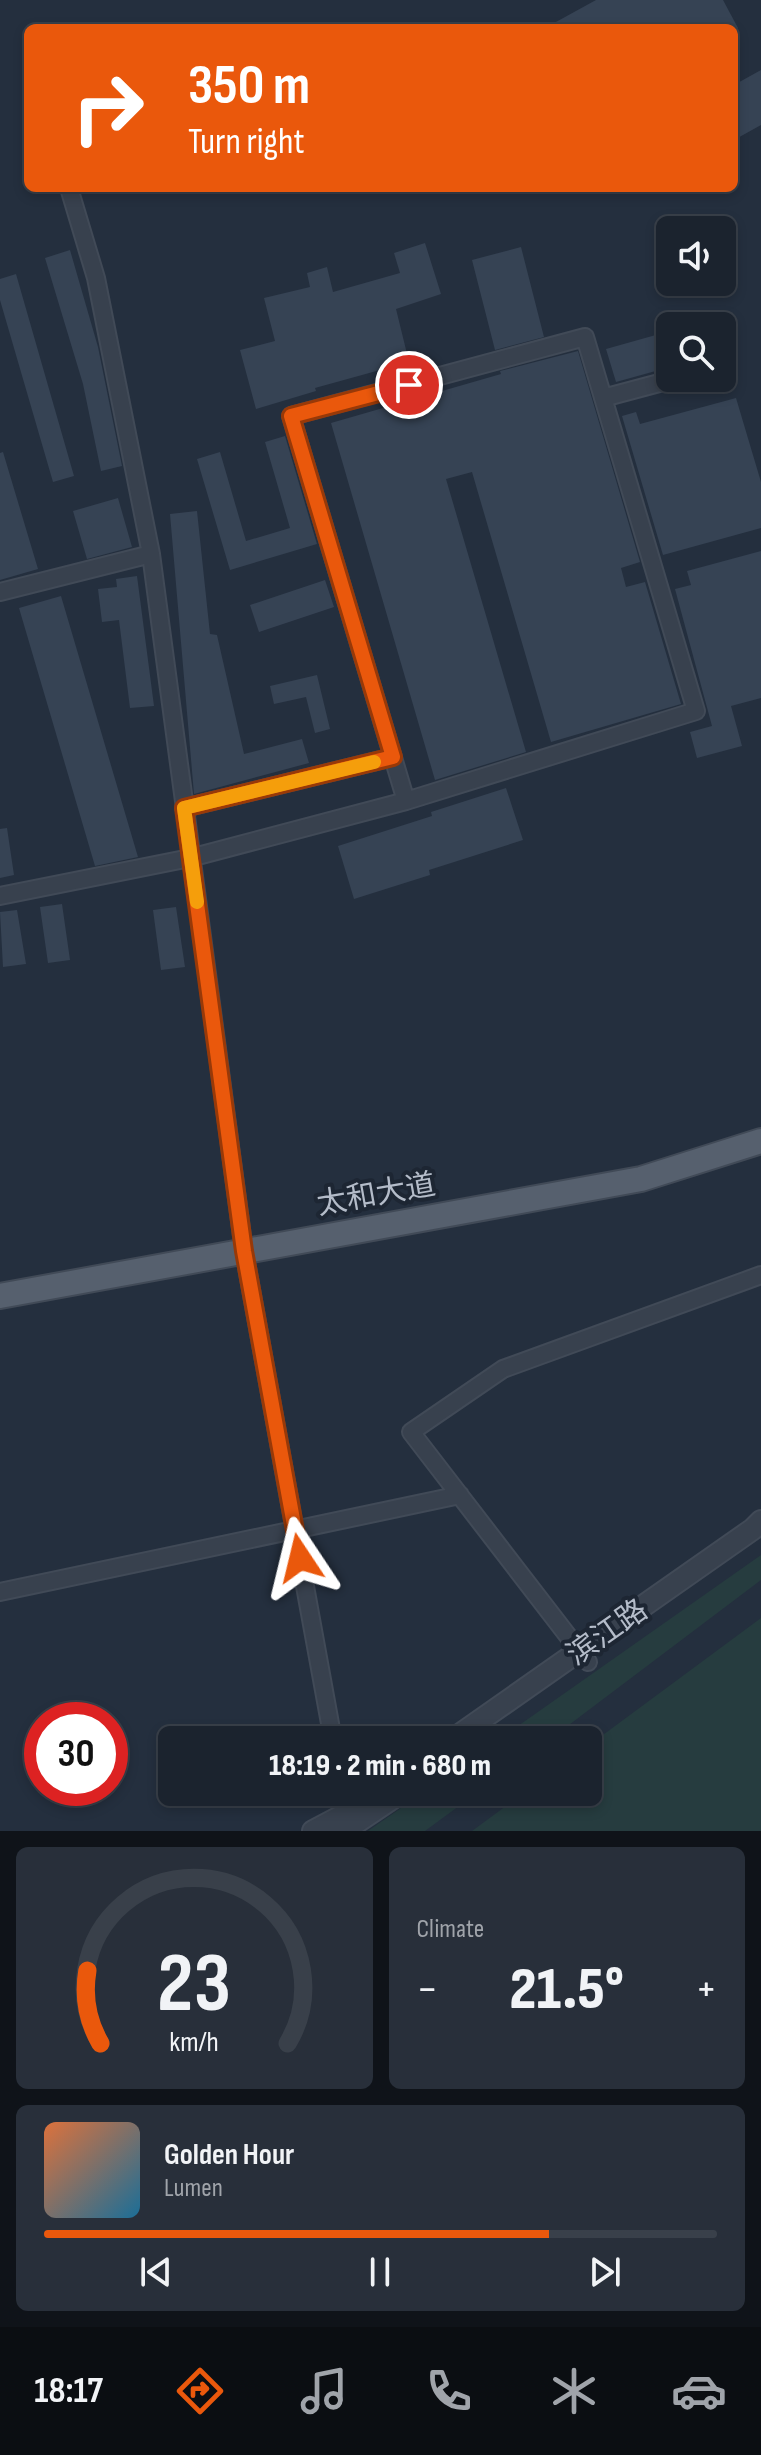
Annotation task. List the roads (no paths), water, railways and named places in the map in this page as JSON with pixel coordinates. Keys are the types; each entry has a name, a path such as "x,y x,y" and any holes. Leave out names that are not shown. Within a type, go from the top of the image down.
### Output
{"main road":[{"name":"太和大道","path":"0,1310 641,1179 761,1141"},
{"name":"太和大道","path":"0,1296 627,1195 718,1173 761,1156"}],"street":[{"path":"70,192 96,278 151,554 246,1258 330,1726"},
{"path":"0,896 190,858 406,801 696,711 585,337 291,416 406,801"},
{"path":"603,398 656,384"},
{"path":"0,592 151,554"},
{"path":"184,808 393,757"},
{"path":"584,1657 411,1432 503,1369 761,1275"},
{"path":"0,1592 460,1495"},
{"name":"滨江路","path":"474,1726 584,1657 761,1521"},
{"path":"494,1726 584,1657 761,1539"},
{"path":"313,1831 369,1806"}]}
